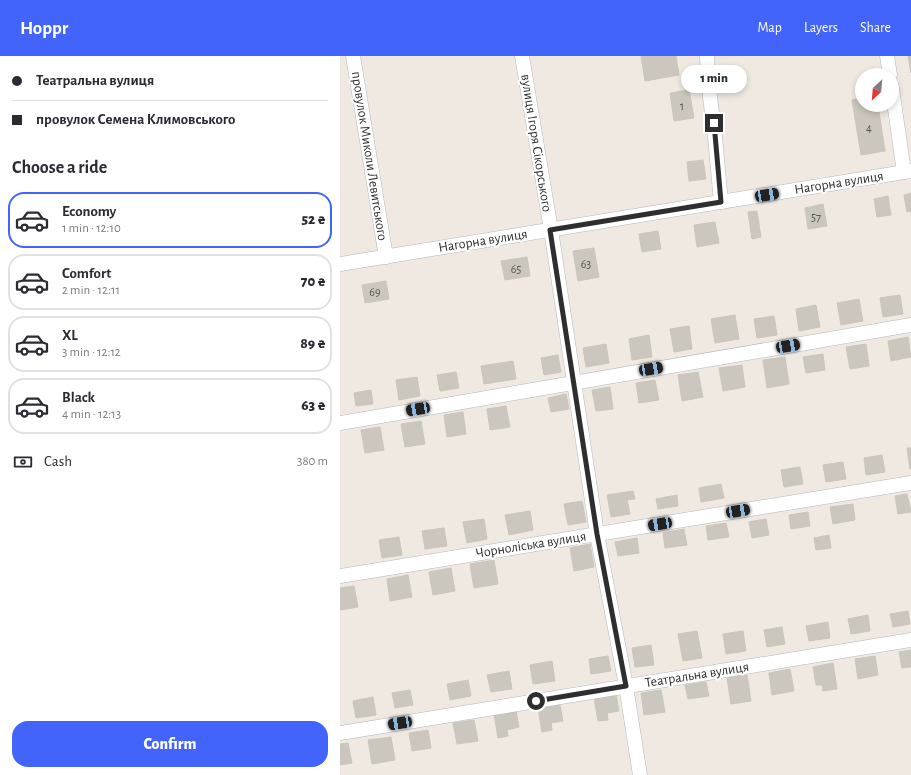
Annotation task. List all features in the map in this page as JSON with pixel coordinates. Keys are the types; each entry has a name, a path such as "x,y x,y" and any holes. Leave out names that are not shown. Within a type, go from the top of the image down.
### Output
{"street":[{"name":"провулок Миколи Левитського","path":"353,56 386,257"},
{"name":"вулиця Ігоря Сікорського","path":"522,56 597,534 626,686 640,775"},
{"path":"707,56 708,82 716,137 721,202"},
{"path":"887,56 889,68"},
{"path":"897,112 908,172"},
{"name":"Нагорна вулиця","path":"340,264 908,172"},
{"path":"340,423 911,325"},
{"name":"Чорноліська вулиця","path":"340,576 911,483"},
{"name":"Театральна вулиця","path":"340,733 911,640"}],"building":[{"path":"641,56 676,56 679,75 645,81"},
{"path":"908,56 911,56 911,73"},
{"path":"689,90 694,118 674,121 670,93"},
{"path":"855,99 855,112 879,112 885,151 861,155 852,100"},
{"path":"703,160 706,179 689,181 687,162"},
{"path":"911,193 911,211 907,212 904,195"},
{"path":"888,196 891,215 877,217 874,199"},
{"path":"823,204 827,226 808,229 805,208"},
{"path":"757,211 761,237 752,239 748,212"},
{"path":"715,222 719,243 697,247 694,225"},
{"path":"658,231 661,249 642,252 639,234"},
{"path":"594,248 599,277 578,281 573,251"},
{"path":"527,257 530,276 505,280 501,261"},
{"path":"386,281 389,299 365,303 362,285"},
{"path":"900,295 903,314 883,317 880,298"},
{"path":"859,299 863,321 841,325 837,303"},
{"path":"816,305 820,327 799,331 796,309"},
{"path":"735,315 739,339 715,343 711,319"},
{"path":"774,316 777,335 757,338 754,319"},
{"path":"689,326 692,349 674,352 670,329"},
{"path":"649,335 652,357 632,360 629,339"},
{"path":"908,337 911,357 891,361 888,341"},
{"path":"606,344 609,363 586,367 583,348"},
{"path":"866,344 869,366 850,369 846,347"},
{"path":"823,354 825,370 806,373 803,357"},
{"path":"558,355 561,372 544,375 541,358"},
{"path":"785,357 789,384 767,388 763,360"},
{"path":"513,361 516,379 484,384 481,366"},
{"path":"742,365 745,387 723,391 719,368"},
{"path":"456,372 459,388 440,391 437,375"},
{"path":"698,372 703,397 682,401 678,375"},
{"path":"417,377 420,396 399,400 396,380"},
{"path":"655,380 659,400 639,403 636,383"},
{"path":"610,387 613,409 596,411 592,390"},
{"path":"371,390 373,404 356,406 354,393"},
{"path":"566,394 569,409 551,412 548,398"},
{"path":"506,406 510,427 490,430 487,409"},
{"path":"463,412 466,434 447,437 444,415"},
{"path":"421,421 425,444 405,447 401,424"},
{"path":"380,427 384,450 365,453 361,430"},
{"path":"907,448 911,448 911,469 910,469"},
{"path":"882,455 885,472 866,475 864,458"},
{"path":"843,462 846,479 826,482 823,465"},
{"path":"800,467 803,484 784,487 781,470"},
{"path":"721,484 724,498 701,502 699,488"},
{"path":"633,491 635,499 627,500 630,514 611,517 607,495"},
{"path":"907,494 911,512 898,514 895,496"},
{"path":"677,495 678,506 658,509 656,499"},
{"path":"582,501 586,522 568,525 564,504"},
{"path":"853,504 855,520 833,524 830,507"},
{"path":"530,511 533,530 509,535 505,515"},
{"path":"808,512 810,526 791,529 789,515"},
{"path":"484,519 487,539 467,543 463,522"},
{"path":"766,519 769,535 752,538 749,522"},
{"path":"726,523 729,537 708,540 706,526"},
{"path":"444,528 447,546 425,549 422,531"},
{"path":"684,529 687,545 665,548 663,533"},
{"path":"829,535 831,548 816,550 814,538"},
{"path":"399,537 402,555 382,558 379,540"},
{"path":"637,538 639,553 618,556 615,542"},
{"path":"590,544 594,567 574,571 570,548"},
{"path":"494,560 498,584 474,588 470,564"},
{"path":"451,568 455,591 433,595 429,572"},
{"path":"408,575 412,597 390,601 387,579"},
{"path":"354,586 358,607 340,610 340,588"},
{"path":"908,611 910,624 893,627 890,614"},
{"path":"868,615 870,631 851,634 848,619"},
{"path":"828,622 830,638 809,641 806,626"},
{"path":"782,627 785,644 767,647 764,630"},
{"path":"697,631 702,658 683,661 678,634"},
{"path":"743,631 746,651 726,654 723,634"},
{"path":"651,645 654,665 635,667 632,648"},
{"path":"911,650 911,667 902,668 899,652"},
{"path":"608,656 611,671 591,674 589,659"},
{"path":"875,656 878,675 858,679 855,659"},
{"path":"552,661 555,681 533,684 530,665"},
{"path":"833,663 837,689 823,691 822,685 816,685 813,667"},
{"path":"790,669 794,691 772,695 769,673"},
{"path":"509,671 512,689 491,692 487,675"},
{"path":"747,675 751,701 731,704 727,678"},
{"path":"468,680 471,696 450,700 447,684"},
{"path":"706,682 709,696 688,699 685,685"},
{"path":"410,690 413,705 395,708 392,693"},
{"path":"661,690 665,712 644,715 641,693"},
{"path":"616,695 619,711 607,713 608,720 598,721 594,698"},
{"path":"373,697 376,715 356,718 353,701"},
{"path":"560,705 563,721 551,723 552,730 542,732 538,708"},
{"path":"516,711 519,727 507,730 508,736 498,738 494,714"},
{"path":"474,720 478,741 457,744 453,723"},
{"path":"428,730 431,748 412,751 409,733"},
{"path":"391,737 395,760 372,764 368,740"},
{"path":"348,743 352,763 340,765 340,744"}],"route":[{"path":"536,701 626,686 597,534 550,230 721,202 714,123"}]}
